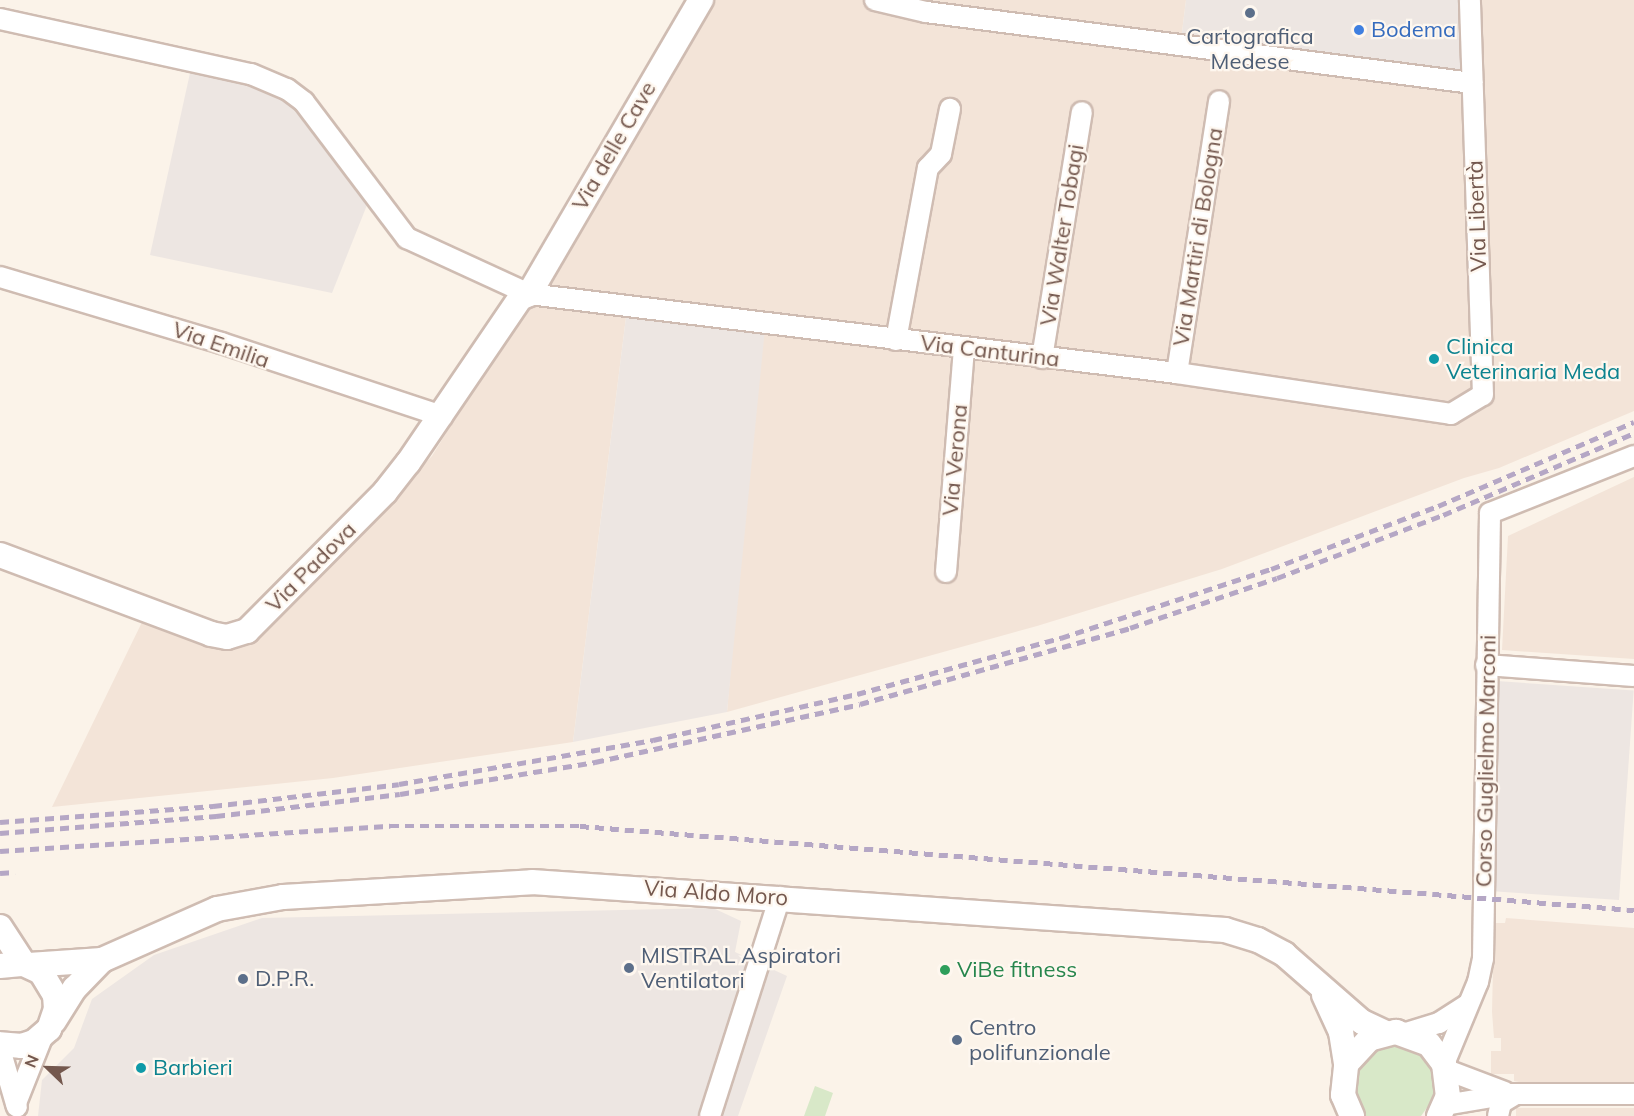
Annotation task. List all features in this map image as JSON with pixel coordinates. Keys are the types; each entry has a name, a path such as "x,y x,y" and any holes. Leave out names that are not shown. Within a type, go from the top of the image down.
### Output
{"street":[{"name":"Via delle Cave","path":"529,294 701,0"},
{"path":"875,0 926,12 1472,83"},
{"name":"Via Libertà","path":"1451,414 1483,395 1470,0"},
{"name":"Via Canturina","path":"0,19 251,74 287,89 304,102 407,238 529,294 964,349 1177,373 1451,414"},
{"name":"Via Martiri di Bologna","path":"1177,373 1219,101"},
{"path":"896,340 928,168 941,154 950,109"},
{"name":"Via Walter Tobagi","path":"1042,358 1082,112"},
{"name":"Via Emilia","path":"0,277 226,344 254,357 442,416"},
{"name":"Via Padova","path":"0,555 211,634 241,634 385,492 442,416 520,298 529,294"},
{"name":"Via Verona","path":"946,572 964,349"},
{"name":"Corso Guglielmo Marconi","path":"1446,1067 1467,1005 1478,982 1483,959 1490,513 1634,456"},
{"path":"0,562 28,566"},
{"path":"1486,665 1634,676"},
{"name":"Via Aldo Moro","path":"17,965 102,960 217,909 283,897 532,882 780,897 1225,930 1258,940 1284,954 1321,990 1362,1022 1429,1044 1446,1067"},
{"path":"710,1116 780,897"},
{"path":"0,927 17,965 45,977 55,995 48,1029 17,1110"},
{"name":"Via Aldo Moro","path":"48,1029 75,988 102,960"},
{"name":"Via Aldo Moro","path":"1321,990 1341,1032 1346,1064 1342,1095 1352,1116"},
{"path":"1346,1064 1355,1049 1396,1033 1439,1023 1467,1005"},
{"path":"17,1110 0,1047 22,1046 48,1029"},
{"path":"1513,1094 1446,1067 1445,1112 1513,1094 1634,1094"},
{"path":"1498,1116 1501,1103 1513,1094"}],"shaded area":[{"path":"713,0 865,0 927,15 1475,86 1474,0 1634,0 1634,411 1499,468 1464,478 1222,569 1037,626 727,712 737,594 627,309 573,742 333,778 52,807 144,618 253,639 432,456"},
{"path":"895,0 1186,0 1181,40"},
{"path":"1186,0 1466,0 1468,79 1181,40"},
{"path":"192,64 285,90 371,195 332,293 150,255"},
{"path":"627,309 765,328 727,712 573,742"},
{"path":"1634,477 1634,659 1502,650 1508,536"},
{"path":"1497,681 1634,691 1619,900 1482,890"},
{"path":"713,908 741,921 735,952 787,976 738,1116 38,1116 42,1080 74,1048 92,999 154,955 262,918"},
{"path":"1506,918 1634,928 1634,1082 1524,1083 1514,1081 1514,1074 1491,1074 1491,1051 1501,1051 1501,1038 1494,1038 1492,1012 1494,923 1505,923"},
{"path":"1516,1108 1634,1108 1634,1116 1516,1116"}],"green space":[{"path":"1387,1041 1416,1046 1434,1069 1434,1098 1421,1116 1366,1116 1352,1094 1354,1068 1362,1055"},
{"path":"815,1086 833,1093 825,1116 804,1116"}],"railway":[{"path":"0,822 213,806 399,784 653,740 857,694 1061,638 1271,569 1438,506 1634,422"},
{"path":"0,833 216,816 400,794 595,762 860,704 1130,628 1277,578 1443,515 1634,433"},
{"path":"0,851 390,826 580,826 1634,910"},
{"path":"0,873 15,872"}],"place":[{"name":"Cartografica Medese","path":"1250,13"},
{"name":"Bodema","path":"1359,30"},
{"name":"Clinica Veterinaria Meda","path":"1434,359"},
{"name":"MISTRAL Aspiratori Ventilatori","path":"629,968"},
{"name":"ViBe fitness","path":"945,970"},
{"name":"D.P.R.","path":"243,979"},
{"name":"Centro polifunzionale","path":"957,1040"},
{"name":"Barbieri","path":"141,1068"}]}
